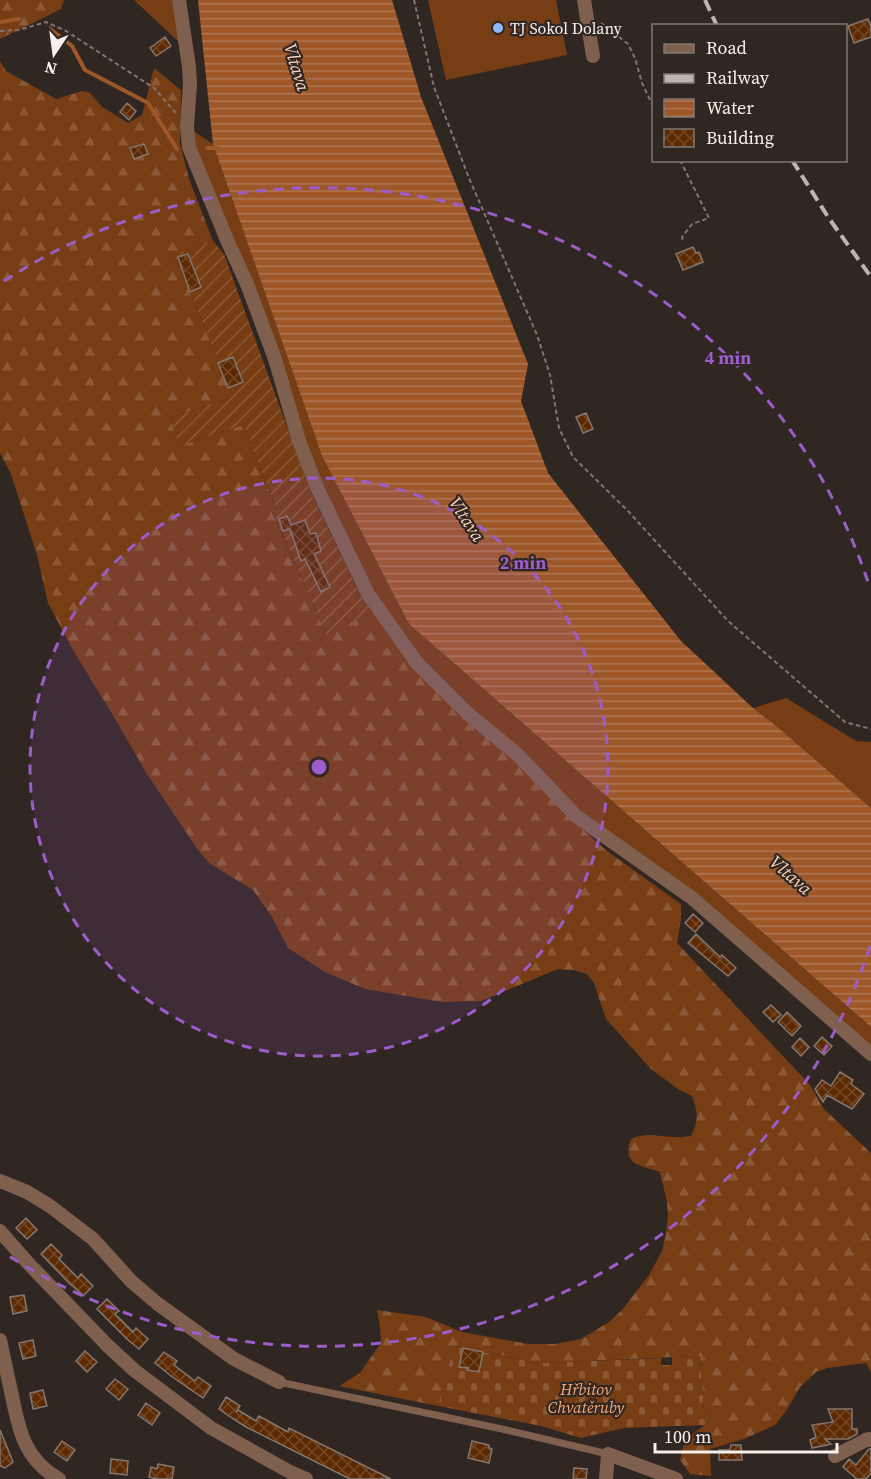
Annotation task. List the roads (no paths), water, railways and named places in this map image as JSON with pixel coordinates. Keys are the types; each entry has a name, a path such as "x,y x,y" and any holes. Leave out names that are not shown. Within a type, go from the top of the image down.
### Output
{"street":[{"path":"179,0 189,67 187,127 189,147 247,284 274,359 298,441 318,490 368,594 417,663 467,713 518,755 576,816 692,898 871,1054"},
{"path":"585,6 593,56"},
{"path":"0,1181 27,1192 50,1206 93,1239 132,1282 158,1304 234,1359 279,1383"},
{"path":"2,1238 134,1370 211,1428 306,1479"},
{"path":"0,1340 19,1430 29,1453 50,1474 59,1479"},
{"path":"835,1456 868,1439 871,1440"},
{"path":"606,1479 608,1454 676,1479"}],"lane":[{"path":"279,1383 502,1429 608,1454"}],"water":[{"name":"Vltava","path":"198,0 392,0 421,97 528,364 521,401 548,473 681,641 753,708 871,808 871,1027 409,624 322,456 213,144"}],"waterway":[{"path":"0,22 19,19"},
{"path":"49,28 72,46 85,70 148,103 177,149"},
{"path":"207,148 218,148"}],"railway":[{"path":"705,0 716,24"},
{"path":"793,162 828,217 871,277"}],"place":[{"name":"TJ Sokol Dolany","path":"498,28"}],"park label":[{"name":"Hřbitov Chvatěruby","path":"586,1398"}]}
